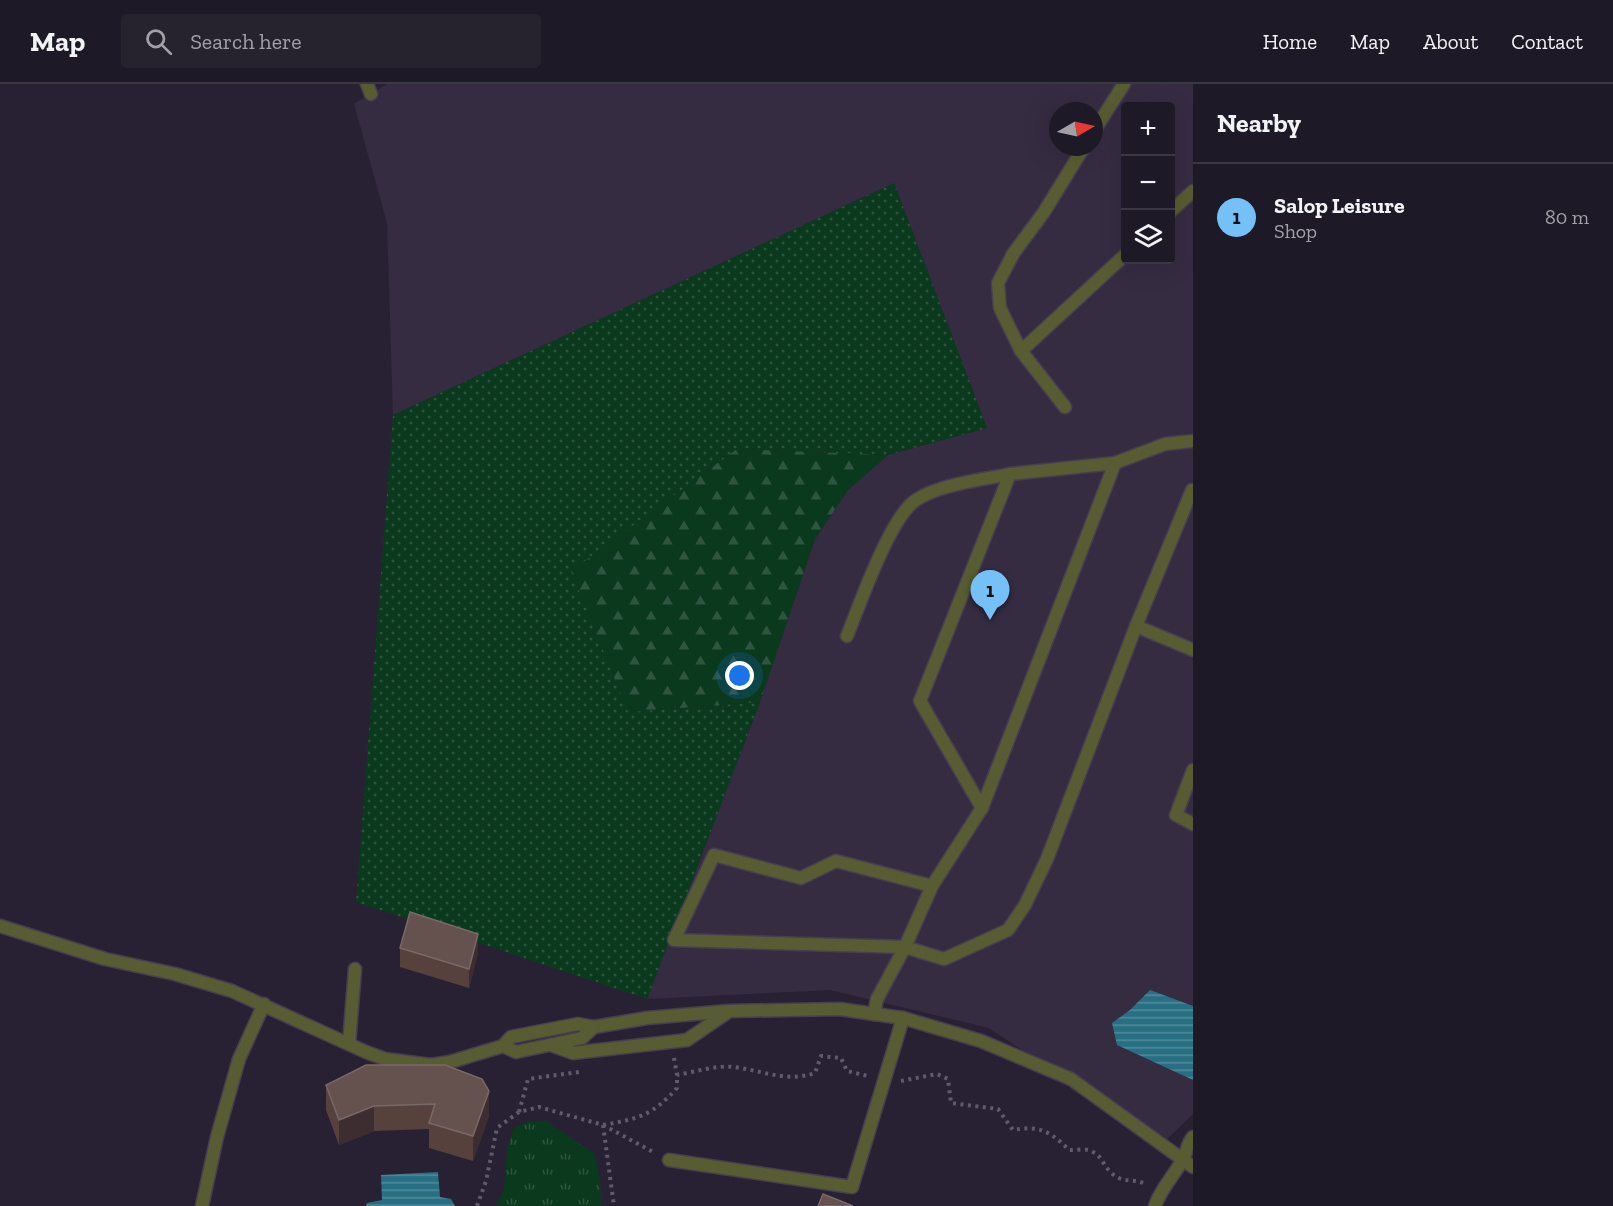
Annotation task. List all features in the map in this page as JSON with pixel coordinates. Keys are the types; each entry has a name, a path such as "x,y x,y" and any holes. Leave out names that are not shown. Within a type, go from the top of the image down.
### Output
{"lane":[{"path":"1103,117 1124,84"},
{"path":"1065,407 1021,351 1000,308 998,283 1013,254 1044,212 1078,156"},
{"path":"1172,210 1193,191"},
{"path":"1021,351 1121,258"},
{"path":"847,636 888,537 902,514 915,500 933,492 1010,474 1115,463 1165,444 1193,441"},
{"path":"874,1014 877,999 905,947 932,886 982,808 1115,463"},
{"path":"982,808 920,701 1010,474"},
{"path":"932,886 836,861 801,878 714,855 674,939 905,947 944,959 1008,930 1025,905 1047,860 1136,626 1192,490"},
{"path":"1136,626 1193,650"},
{"path":"1193,770 1176,815 1193,824"},
{"path":"0,926 105,959 201,980 264,1004 384,1059 431,1065 450,1062 503,1046 511,1037 578,1024 594,1027 647,1018 729,1011 840,1009 903,1018 981,1041 1071,1079 1188,1163"},
{"path":"349,1044 355,969"},
{"path":"202,1206 217,1137 239,1059 264,1004"},
{"path":"551,1045 573,1053 687,1040 729,1011"},
{"path":"669,1160 852,1187 903,1018"},
{"path":"503,1046 516,1052 551,1045 582,1038 594,1027"},
{"path":"1155,1206 1159,1193 1188,1163 1188,1143 1193,1137"}],"path":[{"path":"519,1112 528,1079 588,1071 591,1051"},
{"path":"477,1206 486,1181 497,1128 519,1112 539,1107 603,1125 669,1160"},
{"path":"603,1125 614,1206"}],"shaded area":[{"path":"387,84 1193,84 1193,1114 1162,1144 989,1028 830,990 647,999 760,702 815,539 848,490 888,455 987,428 894,183 393,415 387,223 354,104"}],"green space":[{"path":"894,183 987,428 888,455 737,449 628,712 760,702 647,999 356,902 393,415"},
{"path":"737,449 888,455 848,490 815,539 760,702 628,712 571,571"},
{"path":"546,1121 595,1154 600,1180 601,1206 495,1206 504,1191 507,1151 513,1129 525,1122"}],"water":[{"path":"1150,990 1193,1006 1193,1080 1117,1045 1112,1023 1130,1010"},
{"path":"438,1172 440,1197 451,1199 455,1206 366,1206 367,1203 382,1200 381,1175"}],"building":[{"path":"410,912 478,934 469,969 400,948"},
{"path":"366,1065 445,1065 482,1079 489,1091 473,1136 429,1123 435,1104 374,1106 339,1120 326,1085"},
{"path":"823,1194 853,1206 818,1206"}],"place":[{"name":"Salop Leisure","path":"990,620"}]}
